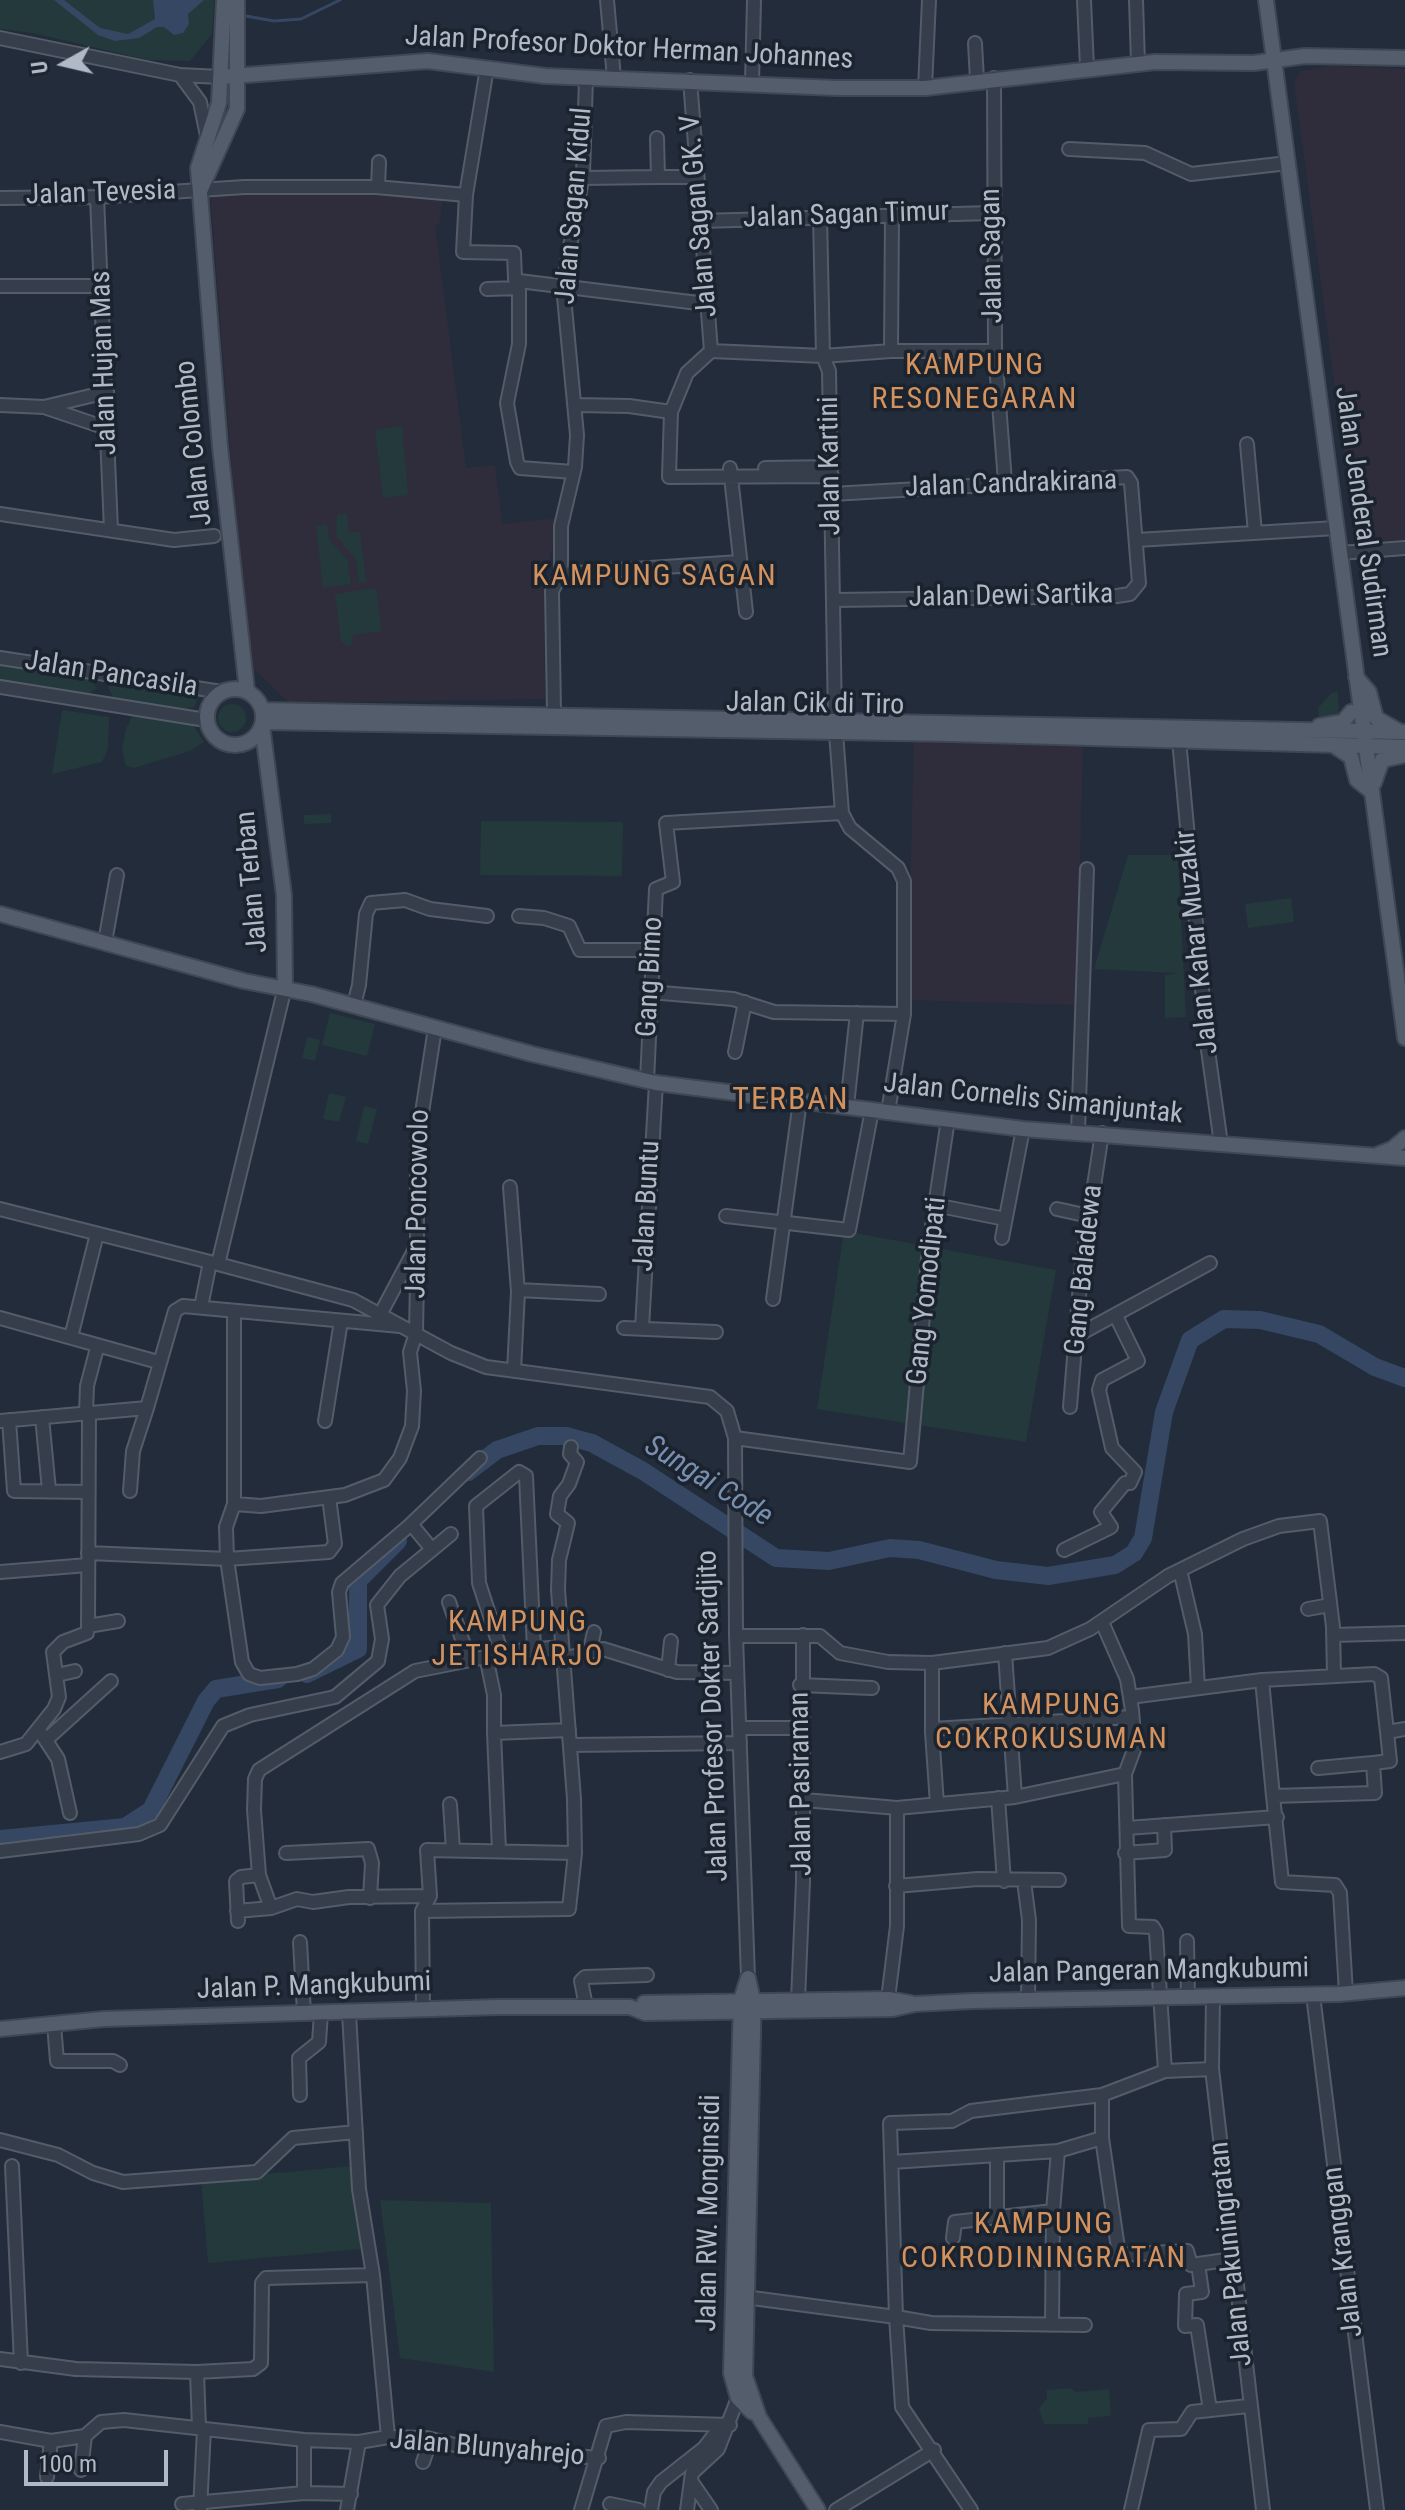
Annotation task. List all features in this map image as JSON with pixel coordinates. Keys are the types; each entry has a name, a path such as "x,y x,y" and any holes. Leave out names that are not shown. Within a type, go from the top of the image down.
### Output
{"main road":[{"name":"Jalan Colombo","path":"224,0 219,107 198,164 220,447 247,691"},
{"name":"Jalan Colombo","path":"201,190 236,113 237,0"},
{"name":"Jalan Jenderal Sudirman","path":"1266,0 1405,1038"},
{"name":"Jalan Profesor Doktor Herman Johannes","path":"220,77 428,61 586,78 925,88 1138,63 1274,60 1305,56 1405,58"},
{"path":"1356,676 1369,692 1376,718 1403,732"},
{"path":"235,689 247,691 262,719 253,739 241,745 228,745 216,739 206,720 210,703 222,692 235,689"},
{"path":"1313,732 1322,723 1343,722 1351,712"},
{"name":"Jalan Cik di Tiro","path":"262,719 554,713 836,725"},
{"name":"Jalan Cik di Tiro","path":"262,719 836,725 1178,734 1313,732 1364,739"},
{"name":"Jalan Terban","path":"262,719 285,914 285,987"},
{"path":"1364,739 1403,732"},
{"name":"Jalan Cik di Tiro","path":"1178,734 1332,745 1364,739"},
{"path":"1364,739 1405,747"},
{"name":"Jalan Terban","path":"241,745 268,772"},
{"path":"1332,745 1351,757 1357,780 1372,792 1380,762 1405,755"},
{"name":"Jalan Cornelis Simanjuntak","path":"0,914 151,954 161,952 250,974 260,982 651,1082 1023,1129 1402,1159"},
{"path":"1371,1155 1392,1149 1405,1138"},
{"name":"Jalan Profesor Dokter Sardjito","path":"747,2006 748,1978"},
{"name":"Jalan Pangeran Mangkubumi","path":"747,2006 776,2011 893,2009 915,2004 1313,1995 1405,1988"},
{"name":"Jalan Pangeran Mangkubumi","path":"1384,1992 1405,1995"},
{"name":"Jalan Pangeran Mangkubumi","path":"747,2006 798,2000 888,1999 915,2004"},
{"name":"Jalan P. Mangkubumi","path":"0,2029 54,2024 423,2009 630,2007 645,2003 747,2006"},
{"name":"Jalan RW. Monginsidi","path":"747,2006 740,2296 743,2395 818,2510"}],"street":[{"path":"607,0 614,78"},
{"path":"752,83 754,0"},
{"path":"925,88 929,0"},
{"path":"1084,0 1087,67"},
{"path":"1136,0 1138,63"},
{"path":"0,38 180,75 220,77"},
{"path":"975,43 977,80"},
{"path":"487,68 466,195 463,252 514,253 515,279 519,284 519,344 507,403 517,462 520,468 573,472"},
{"path":"180,75 200,102 206,141"},
{"name":"Jalan Sagan Kidul","path":"554,713 552,591 561,574 561,526 573,472 575,405 563,286 582,178 586,78"},
{"name":"Jalan Sagan","path":"994,78 992,213 995,351 1005,482"},
{"name":"Jalan Sagan GK. V","path":"690,80 711,351"},
{"path":"657,138 658,177"},
{"path":"1069,149 1145,153 1191,174 1288,163"},
{"path":"378,187 379,162"},
{"path":"582,178 696,177"},
{"name":"Jalan Tevesia","path":"0,198 378,187 466,195"},
{"name":"Jalan Hujan Mas","path":"97,197 111,530"},
{"name":"Jalan Sagan Timur","path":"700,221 820,215 992,213"},
{"path":"891,351 892,214"},
{"name":"Jalan Kartini","path":"820,215 823,356 829,371 836,725 842,813"},
{"path":"487,289 519,284 563,286 706,304"},
{"path":"0,286 102,286"},
{"path":"832,472 669,473 671,412 687,373 711,351 823,356 891,351 995,351"},
{"path":"0,405 44,407 107,392"},
{"path":"575,405 629,406 671,412"},
{"path":"44,407 109,429"},
{"path":"1247,444 1255,533"},
{"path":"731,472 746,612"},
{"name":"Jalan Candrakirana","path":"832,494 1127,477 1131,483 1137,540"},
{"path":"0,514 174,540 214,536"},
{"path":"1137,540 1336,528"},
{"name":"Jalan Dewi Sartika","path":"834,600 1125,595 1137,589 1139,583 1137,540"},
{"path":"1340,553 1405,548"},
{"path":"561,574 739,562"},
{"name":"Jalan Pancasila","path":"0,658 222,692"},
{"path":"103,702 107,674"},
{"name":"Jalan Pancasila","path":"0,687 206,720"},
{"name":"Jalan Kahar Muzakir","path":"1178,734 1207,1043 1221,1144"},
{"path":"842,813 850,828 902,874 904,1014 888,1112"},
{"name":"Gang Bimo","path":"651,1082 650,992 656,889 673,882 666,823 842,813"},
{"path":"1078,1132 1087,869"},
{"path":"105,942 117,875"},
{"path":"354,1005 366,914 371,903 405,900 430,909 487,916"},
{"path":"519,916 544,918 569,926 580,950 652,950"},
{"path":"201,1307 285,987"},
{"path":"650,992 745,1002 774,1012 904,1014"},
{"path":"735,1052 745,1002"},
{"path":"847,1106 857,1013"},
{"name":"Jalan Poncowolo","path":"234,1504 261,1506 329,1497 384,1480 400,1458 412,1426 414,1391 410,1352 416,1333 417,1145 435,1028"},
{"name":"Jalan Buntu","path":"642,1328 651,1082"},
{"path":"773,1299 800,1101"},
{"path":"726,1216 784,1220 849,1230 872,1110"},
{"name":"Gang Yomodipati","path":"735,1438 910,1462 935,1205 948,1119"},
{"path":"1002,1238 1023,1129"},
{"name":"Gang Baladewa","path":"1070,1407 1078,1335 1079,1284 1102,1133"},
{"path":"510,1187 518,1290 514,1371"},
{"path":"935,1205 1005,1219"},
{"name":"Jalan Profesor Dokter Sardjito","path":"0,1209 353,1300 464,1359 514,1371 710,1397 727,1411 735,1438 736,1636 748,1978"},
{"path":"1057,1209 1089,1216"},
{"path":"71,1337 97,1234"},
{"path":"381,1313 416,1247"},
{"path":"1078,1335 1116,1316 1153,1291 1210,1263"},
{"path":"518,1290 599,1294"},
{"path":"130,1491 133,1451 158,1362 175,1311 183,1306 404,1326"},
{"path":"234,1312 234,1504 226,1527 227,1559 244,1670 260,1678 297,1674 313,1669 337,1650 343,1637 339,1607 342,1583 412,1525 480,1458"},
{"path":"1064,1550 1111,1527 1101,1512 1125,1483 1130,1483 1135,1472 1112,1448 1099,1390 1102,1380 1138,1361 1116,1316"},
{"path":"0,1318 71,1337 97,1348 158,1362"},
{"path":"325,1421 341,1321"},
{"path":"624,1328 716,1332"},
{"path":"43,1735 59,1697 53,1652 63,1642 87,1633 88,1626 87,1386 97,1348"},
{"path":"88,1492 13,1490 4,1421 147,1408"},
{"path":"42,1417 49,1490"},
{"path":"422,1911 569,1909 575,1853 559,1560 568,1523 557,1514 560,1496 569,1484 577,1462 570,1454 571,1447"},
{"path":"502,1654 479,1583 476,1506 519,1472 526,1476 534,1649"},
{"path":"0,1572 88,1559 227,1559 333,1551 329,1497"},
{"path":"736,1636 820,1636 840,1653 888,1662 932,1663 1059,1645 1102,1622 1148,1587 1180,1570 1272,1528 1320,1521 1333,1635 1334,1675"},
{"path":"412,1525 429,1545"},
{"path":"0,1851 139,1834 160,1825 223,1726 250,1715 292,1709 335,1697 378,1661 382,1639 377,1605 429,1545 451,1534"},
{"path":"1180,1570 1195,1634 1198,1688"},
{"path":"449,1602 469,1659"},
{"path":"1308,1609 1330,1605"},
{"path":"88,1626 118,1621"},
{"path":"1102,1622 1121,1662 1130,1697 1135,1747 1125,1774 1129,1926 1153,1927 1156,1932 1165,2071"},
{"path":"590,1650 594,1632"},
{"path":"1333,1635 1405,1633"},
{"name":"Jalan Pasiraman","path":"798,2000 804,1800 800,1685 803,1635"},
{"path":"668,1670 671,1641"},
{"path":"271,1908 259,1875 254,1810 255,1779 259,1770 405,1675 469,1659 534,1649 562,1653 609,1650 668,1670 737,1673"},
{"path":"1005,1653 1015,1797"},
{"path":"932,1663 937,1804"},
{"path":"488,1666 494,1695 499,1850"},
{"path":"57,1675 75,1671"},
{"path":"1130,1697 1262,1680 1334,1675 1380,1676 1390,1761 1318,1768"},
{"path":"1262,1680 1282,1882 1335,1885 1340,1893 1346,1993"},
{"path":"0,1752 43,1735 111,1681"},
{"path":"800,1685 872,1688"},
{"path":"932,1729 1132,1717"},
{"path":"739,1728 801,1728"},
{"path":"1387,1732 1405,1729"},
{"path":"494,1733 569,1730"},
{"path":"43,1735 58,1759 70,1813"},
{"path":"571,1745 740,1743"},
{"path":"1273,1796 1375,1793 1373,1763"},
{"path":"804,1800 897,1808 1015,1797 1125,1774"},
{"path":"998,1798 1004,1881"},
{"path":"450,1804 453,1850"},
{"path":"888,1999 897,1926 897,1808"},
{"path":"1127,1828 1277,1817"},
{"path":"1125,1853 1165,1850 1164,1825"},
{"path":"286,1853 368,1849 372,1863 370,1898"},
{"path":"423,2009 422,1911 430,1896 426,1854 430,1850 575,1853"},
{"path":"259,1875 241,1877 236,1881 237,1916 297,1899 313,1902 430,1896"},
{"path":"896,1886 978,1879 1059,1880"},
{"path":"1024,1881 1029,1920 1028,2000"},
{"path":"1187,1941 1188,1997"},
{"path":"300,1942 304,2013"},
{"path":"586,2006 581,1981 585,1977 647,1975"},
{"name":"Jalan Kranggan","path":"1313,1995 1377,2510"},
{"name":"Jalan Pakuningratan","path":"1213,1997 1212,2069 1248,2406 1263,2510"},
{"path":"300,2095 299,2058 319,2042 321,2013"},
{"path":"349,2013 359,2189 373,2275 388,2437"},
{"path":"54,2024 57,2061 113,2061 120,2065"},
{"path":"971,2510 900,2401 890,2123 952,2121 971,2111 1102,2095 1165,2071 1212,2069"},
{"path":"1102,2095 1102,2138 1119,2255"},
{"path":"0,2140 58,2155 93,2173 123,2182 257,2172 293,2138 356,2132"},
{"path":"892,2162 1058,2151 1102,2138"},
{"path":"1052,2325 1053,2211 1058,2151"},
{"path":"997,2156 997,2217"},
{"path":"12,2166 21,2363"},
{"path":"953,2238 953,2223 1053,2211"},
{"path":"1031,2260 1187,2251 1190,2265 1233,2259"},
{"path":"1198,2264 1202,2292 1186,2294 1185,2326 1197,2325 1210,2410"},
{"path":"0,2359 76,2369 197,2372 259,2367 262,2283 266,2278 373,2275"},
{"path":"740,2296 931,2323 1085,2325"},
{"path":"197,2372 202,2429 200,2508"},
{"path":"687,2510 693,2471 718,2449 726,2425 743,2395"},
{"path":"1131,2510 1146,2433 1152,2429 1181,2429 1190,2413 1248,2406"},
{"name":"Jalan Blunyahrejo","path":"0,2432 51,2441 85,2436 101,2422 111,2420 304,2440 359,2442 388,2437 431,2439 463,2447 599,2458"},
{"name":"Jalan Blunyahrejo","path":"581,2510 599,2458 602,2432 610,2424 726,2425"},
{"path":"651,2510 654,2492 661,2482 704,2448 726,2425"},
{"path":"81,2470 85,2436"},
{"path":"423,2462 431,2439"},
{"path":"304,2440 304,2493"},
{"path":"47,2477 51,2441"},
{"path":"347,2510 359,2442"},
{"path":"836,2510 934,2450"},
{"path":"691,2481 711,2510"},
{"path":"182,2504 200,2508 304,2493 351,2494"},
{"path":"610,2504 639,2510"}],"shaded area":[{"path":"1331,66 1405,69 1405,540 1356,543 1294,83 1301,71"},
{"path":"214,192 444,193 439,224 435,225 466,468 495,465 502,524 560,518 544,579 545,699 289,703 253,668 233,485 211,202"},
{"path":"914,742 1083,747 1076,1005 907,1000"}],"green space":[{"path":"0,0 214,0 212,34 190,61 148,60 32,33 0,29"},
{"path":"402,426 408,495 383,498 375,430"},
{"path":"347,513 349,533 360,532 366,582 359,583 356,559 336,536 337,515"},
{"path":"327,524 330,541 348,561 351,584 323,588 316,526"},
{"path":"376,588 382,631 352,635 353,643 349,647 341,641 335,594"},
{"path":"0,664 88,677 97,688 88,694 0,681"},
{"path":"113,681 193,692 197,701 194,707 186,709 113,698 108,687"},
{"path":"1338,692 1339,716 1319,718 1318,708 1331,693"},
{"path":"232,704 242,708 246,718 242,728 232,732 222,728 218,718 222,708"},
{"path":"62,710 109,717 108,749 102,762 52,774"},
{"path":"134,712 192,723 204,742 190,751 134,768 126,766 122,750 126,729"},
{"path":"331,814 331,823 304,824 304,815"},
{"path":"481,821 623,822 622,876 480,875"},
{"path":"1128,855 1178,855 1186,1017 1165,1018 1165,975 1177,973 1094,969"},
{"path":"1291,898 1294,922 1248,928 1245,904"},
{"path":"330,1013 375,1024 367,1056 322,1045"},
{"path":"307,1037 320,1040 315,1061 302,1058"},
{"path":"329,1093 346,1097 339,1122 323,1119"},
{"path":"364,1106 377,1109 368,1144 356,1141"},
{"path":"844,1231 1056,1270 1026,1442 817,1409"},
{"path":"353,2166 361,2249 208,2263 201,2180"},
{"path":"380,2200 491,2203 494,2372 400,2358"},
{"path":"1071,2388 1076,2392 1109,2389 1111,2416 1088,2418 1088,2424 1044,2424 1039,2409 1047,2398 1047,2390"}],"water":[{"path":"54,0 64,0 100,28 128,34 155,19 153,0 204,0 188,14 189,24 183,33 174,35 164,27 157,27 139,38 115,41 98,35"}],"waterway":[{"path":"246,16 274,21 301,19 340,0"},
{"name":"Sungai Code","path":"468,1472 497,1450 538,1436 566,1436 592,1443 643,1471 776,1558 829,1561 890,1548 919,1550 996,1570 1048,1576 1115,1565 1134,1553 1143,1538 1164,1412 1190,1340 1224,1319 1260,1320 1319,1334 1375,1367 1405,1378"},
{"name":"Sungai Code","path":"307,1674 358,1649 358,1581 398,1541"},
{"name":"Sungai Code","path":"0,1839 125,1827 151,1810 206,1701 216,1689 278,1679"}],"district":[{"name":"KAMPUNG RESONEGARAN","path":"975,383"},
{"name":"KAMPUNG SAGAN","path":"655,577"},
{"name":"TERBAN","path":"791,1101"},
{"name":"KAMPUNG JETISHARJO","path":"518,1640"},
{"name":"KAMPUNG COKROKUSUMAN","path":"1052,1723"},
{"name":"KAMPUNG COKRODININGRATAN","path":"1044,2242"}]}
